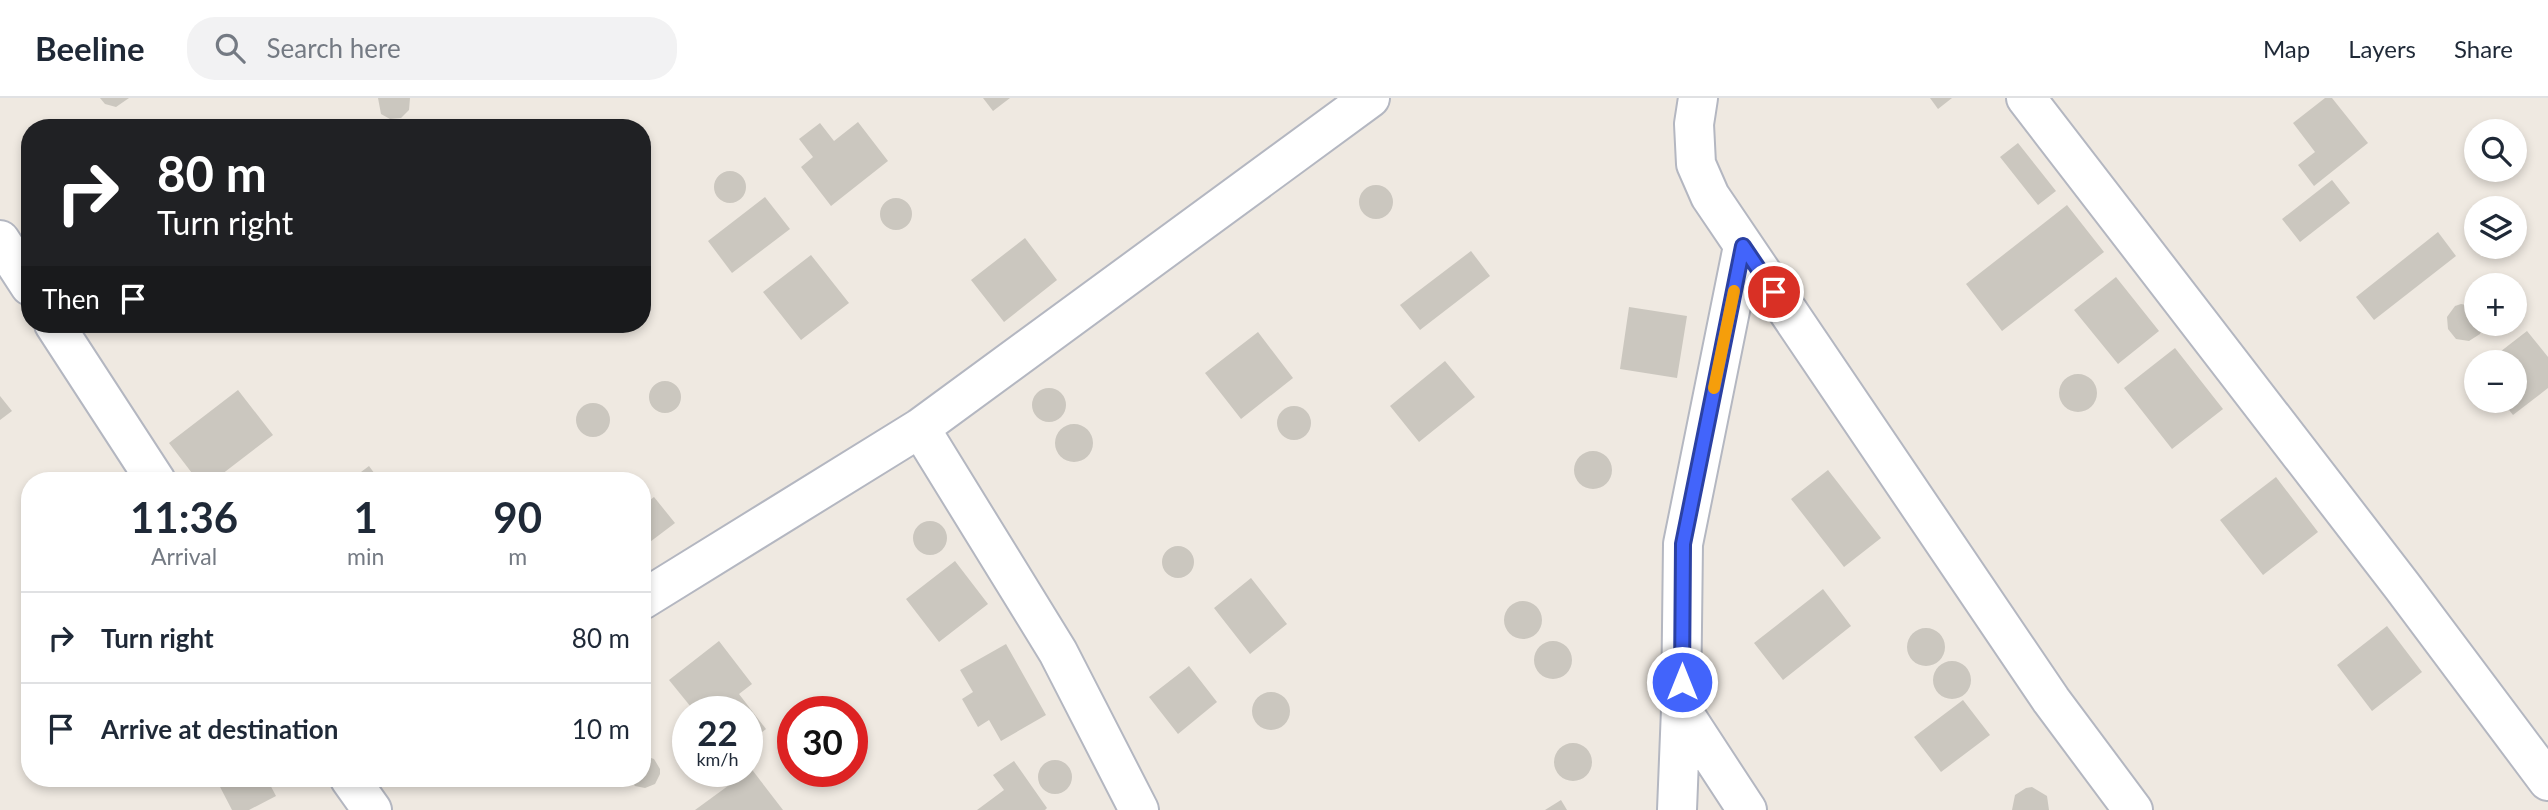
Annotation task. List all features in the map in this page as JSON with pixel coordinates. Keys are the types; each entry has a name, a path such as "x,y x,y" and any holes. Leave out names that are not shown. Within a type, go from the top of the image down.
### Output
{"street":[{"path":"651,594 920,428 1370,98"},
{"path":"1698,98 1695,124 1696,164 1710,196 2051,700 2133,810"},
{"path":"2026,98 2402,586 2548,781"},
{"path":"0,240 21,272"},
{"path":"1677,810 1683,544 1743,246"},
{"path":"60,333 150,472"},
{"path":"920,428 1058,652 1139,810"},
{"path":"1681,709 1747,810"},
{"path":"356,787 372,810"}],"building":[{"path":"100,98 129,98 116,107 105,104"},
{"path":"378,98 410,98 409,110 401,118 390,119 381,114"},
{"path":"983,98 1010,98 993,111"},
{"path":"1930,98 1952,98 1938,109"},
{"path":"2325,98 2332,98 2368,143 2314,186 2298,165 2315,152 2293,123"},
{"path":"858,122 888,161 831,206 801,167 813,157 799,139 820,123 834,141"},
{"path":"2018,143 2056,191 2038,205 2000,157"},
{"path":"730,171 742,175 746,187 742,199 730,203 718,199 714,187 718,175"},
{"path":"2332,180 2350,203 2300,242 2282,219"},
{"path":"1376,185 1388,190 1393,202 1388,214 1376,219 1364,214 1359,202 1364,190"},
{"path":"765,197 790,229 732,273 708,241"},
{"path":"896,198 908,202 912,214 908,226 896,230 884,226 880,214 884,202"},
{"path":"2067,205 2104,252 2002,331 1966,284"},
{"path":"2438,232 2456,256 2374,320 2356,297"},
{"path":"1025,238 1057,280 1004,322 971,280"},
{"path":"1471,251 1490,276 1420,330 1400,305"},
{"path":"811,255 849,303 801,340 763,292"},
{"path":"2116,277 2159,331 2118,364 2074,310"},
{"path":"2464,305 2464,336 2477,336 2469,341 2456,339 2448,329 2447,317 2455,306"},
{"path":"1629,307 1687,316 1677,378 1620,369"},
{"path":"2527,331 2548,357 2548,388 2527,404 2527,350 2502,350 2521,336 2527,336"},
{"path":"1258,332 1293,378 1241,419 1205,373"},
{"path":"2175,348 2223,409 2172,449 2124,388"},
{"path":"1445,361 1475,397 1419,442 1390,406"},
{"path":"2078,374 2091,380 2097,393 2091,406 2078,412 2065,406 2059,393 2065,380"},
{"path":"665,381 677,385 681,397 677,409 665,413 653,409 649,397 653,385"},
{"path":"1049,388 1061,393 1066,405 1061,417 1049,422 1037,417 1032,405 1037,393"},
{"path":"238,390 273,435 225,472 191,472 169,443"},
{"path":"0,396 12,411 0,420"},
{"path":"593,403 605,408 610,420 605,432 593,437 581,432 576,420 581,408"},
{"path":"1294,406 1306,411 1311,423 1306,435 1294,440 1282,435 1277,423 1282,411"},
{"path":"1074,424 1087,430 1093,443 1087,456 1074,462 1061,456 1055,443 1061,430"},
{"path":"1593,451 1606,457 1612,470 1606,483 1593,489 1580,483 1574,470 1580,457"},
{"path":"369,466 373,472 361,472"},
{"path":"1828,470 1881,538 1844,567 1791,499"},
{"path":"2276,477 2318,532 2263,575 2220,520"},
{"path":"654,497 675,523 651,541 651,499"},
{"path":"930,521 942,526 947,538 942,550 930,555 918,550 913,538 918,526"},
{"path":"1178,546 1190,550 1194,562 1190,574 1178,578 1166,574 1162,562 1166,550"},
{"path":"955,561 988,604 939,642 906,599"},
{"path":"1251,578 1287,624 1250,654 1214,608"},
{"path":"1823,589 1851,626 1783,680 1754,643"},
{"path":"1523,601 1536,607 1542,620 1536,633 1523,639 1510,633 1504,620 1510,607"},
{"path":"2387,626 2422,672 2372,711 2337,665"},
{"path":"1926,628 1939,634 1945,647 1939,660 1926,666 1913,660 1907,647 1913,634"},
{"path":"719,641 752,684 739,694 741,696 682,696 669,680"},
{"path":"1553,641 1566,647 1572,660 1566,673 1553,679 1540,673 1534,660 1540,647"},
{"path":"1006,644 1046,715 1001,741 989,720 978,727 962,699 973,692 960,670"},
{"path":"1952,661 1965,667 1971,680 1965,693 1952,699 1939,693 1933,680 1939,667"},
{"path":"1189,666 1217,702 1178,734 1149,697"},
{"path":"1271,692 1284,698 1290,711 1284,724 1271,730 1258,724 1252,711 1258,698"},
{"path":"1963,700 1990,735 1941,772 1914,737"},
{"path":"1573,743 1586,749 1592,762 1586,775 1573,781 1560,775 1554,762 1560,749"},
{"path":"651,758 660,769 655,784 651,786"},
{"path":"1055,760 1067,765 1072,777 1067,789 1055,794 1043,789 1038,777 1043,765"},
{"path":"1014,761 1047,808 977,810 1004,790 993,775"},
{"path":"763,784 783,810 695,810 726,787 763,787"},
{"path":"220,787 271,787 276,796 249,810 232,810"},
{"path":"2032,787 2047,796 2049,810 2012,810 2015,795"},
{"path":"1561,800 1567,810 1545,810"}],"slow traffic":[{"path":"1714,388 1734,291"}],"route":[{"path":"1682,682 1683,544 1743,246 1774,292"}]}
